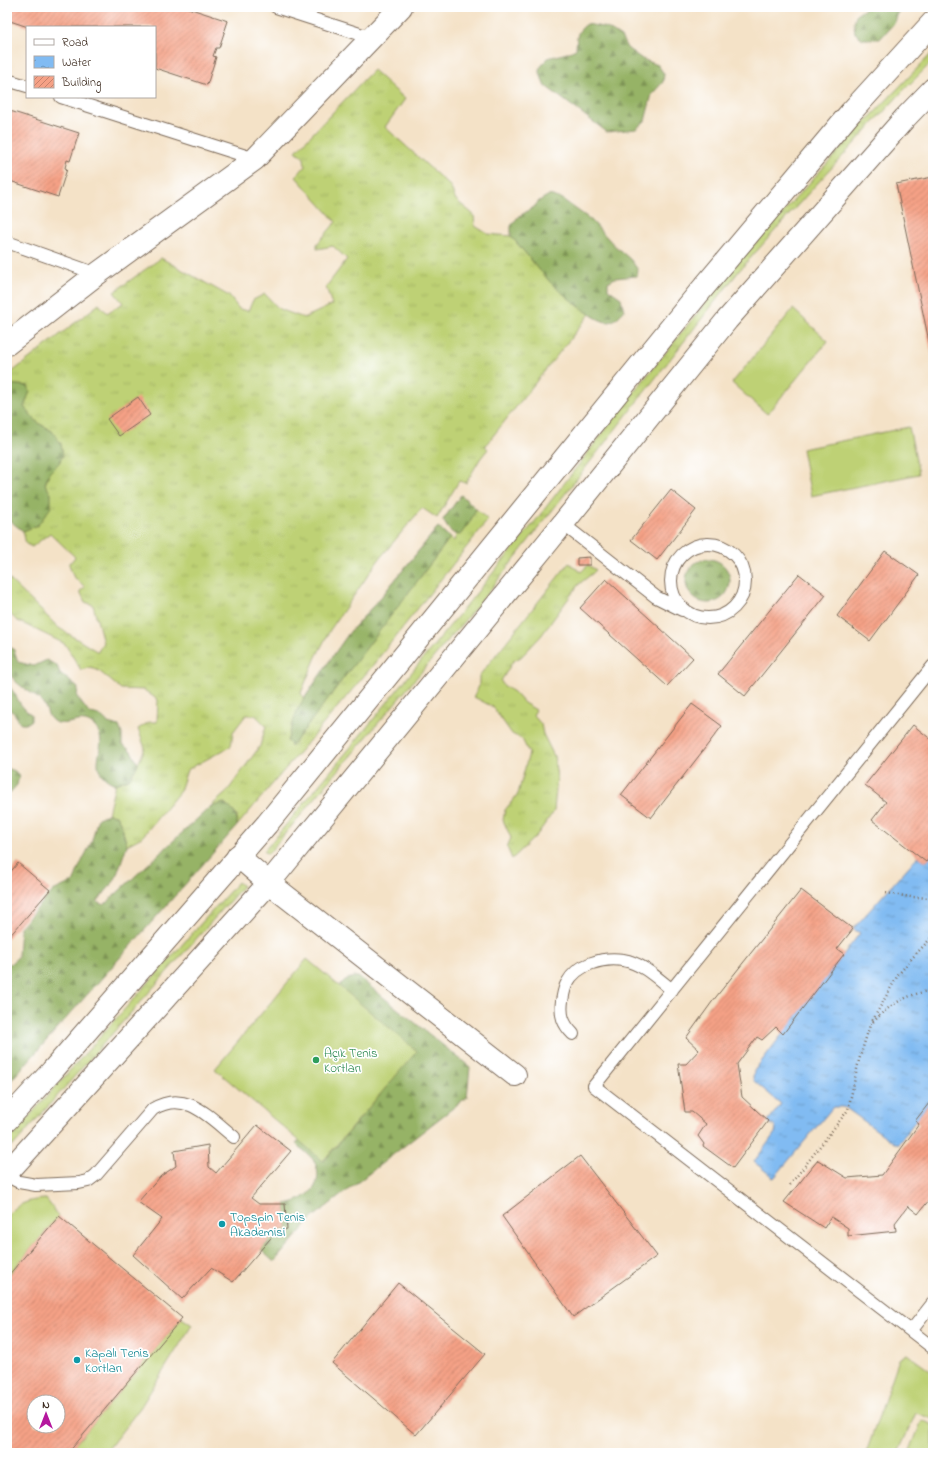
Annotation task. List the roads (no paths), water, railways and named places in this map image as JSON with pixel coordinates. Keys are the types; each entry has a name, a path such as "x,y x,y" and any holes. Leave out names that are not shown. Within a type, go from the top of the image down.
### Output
{"street":[{"path":"7,344 97,274 255,159 401,7"},
{"path":"7,1120 52,1071 267,824 698,294 851,112 933,22"},
{"path":"7,1175 269,883 563,524 727,320 904,118 933,89"},
{"path":"238,856 269,883 515,1075"}],"lane":[{"path":"276,7 372,38"},
{"path":"7,80 26,86"},
{"path":"64,98 255,159"},
{"path":"7,242 97,274"},
{"path":"563,524 656,597 690,613 702,618 714,617 726,613 736,605 742,594 745,584 743,572 738,561 731,552 709,544 698,546 687,551 678,559 672,570 671,583 673,595 680,606 690,613"},
{"path":"656,597 671,583"},
{"path":"933,666 594,1086 933,1348"},
{"path":"573,1034 566,1027 562,1018 561,1008 563,996 567,984 575,973 585,966 610,959 634,963 644,968 672,990"},
{"path":"7,1175 19,1182 36,1185 79,1183 88,1181 96,1175 153,1109 161,1104 174,1101 187,1103 197,1107 234,1137"},
{"path":"911,1331 933,1303"}],"water":[{"path":"933,853 933,1098 897,1145 846,1108 833,1107 774,1178 754,1162 775,1133 776,1128 768,1121 781,1104 754,1081 754,1071 860,933 853,929 918,856 926,862"}],"place":[{"name":"Açık Tenis Kortları","path":"316,1060"},
{"name":"Topspin Tenis Akademisi","path":"222,1224"},
{"name":"Kapalı Tenis Kortları","path":"77,1360"}]}
